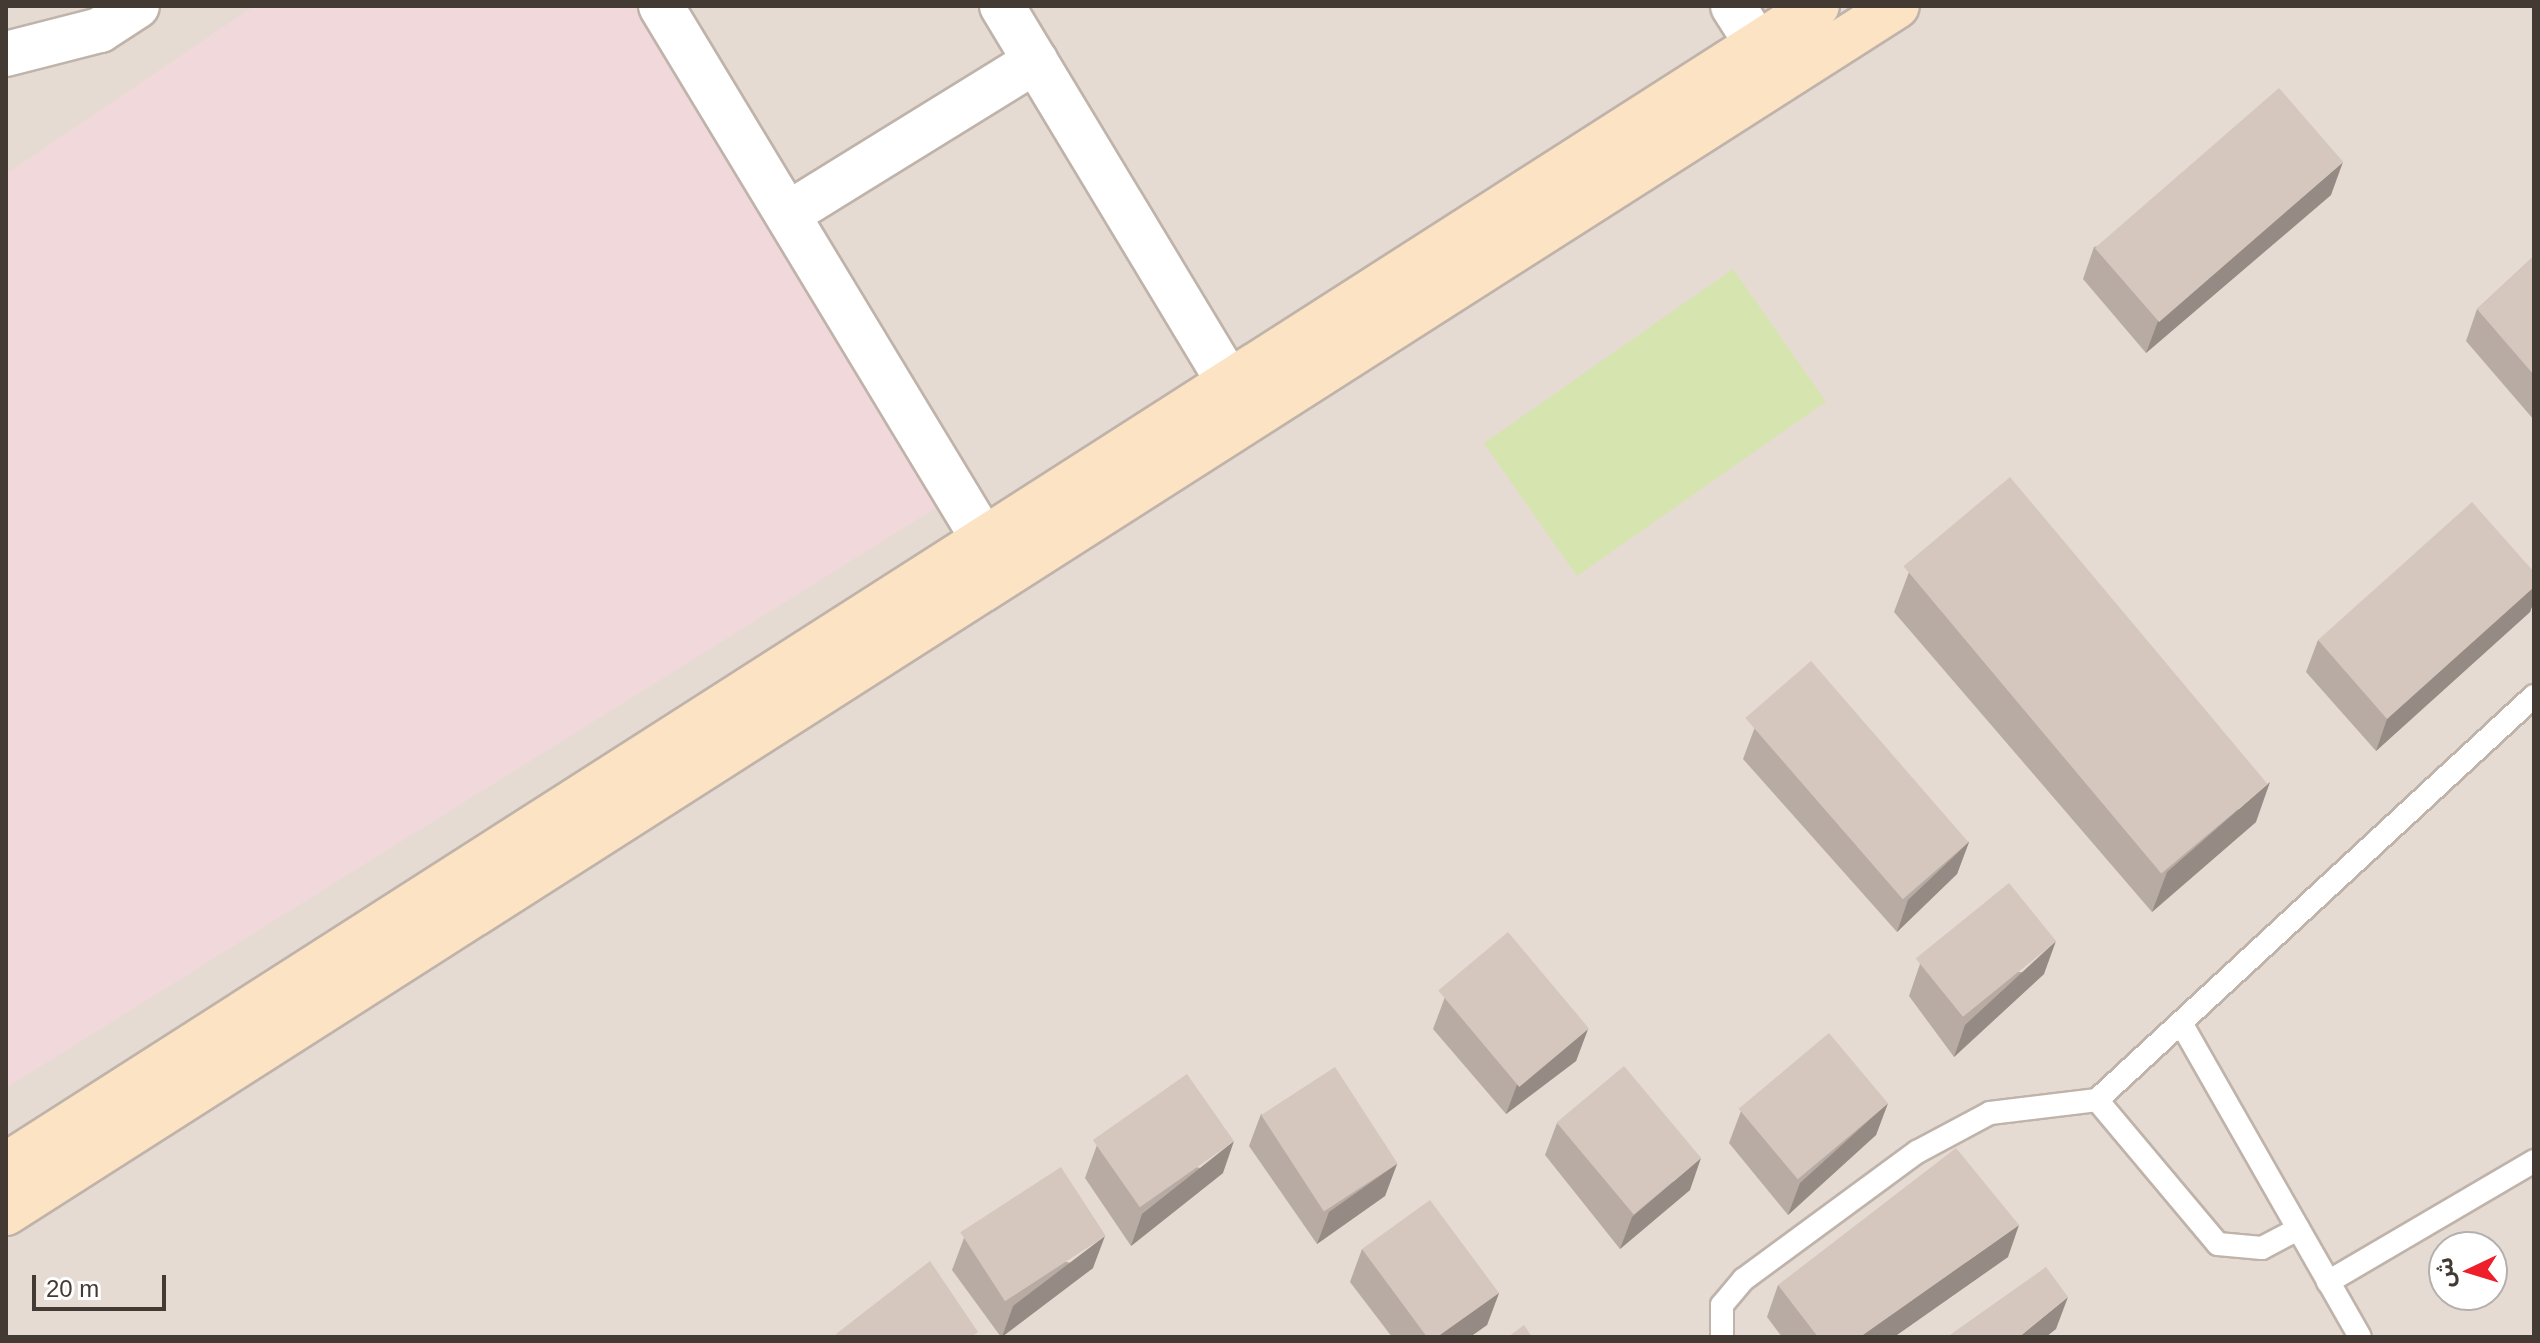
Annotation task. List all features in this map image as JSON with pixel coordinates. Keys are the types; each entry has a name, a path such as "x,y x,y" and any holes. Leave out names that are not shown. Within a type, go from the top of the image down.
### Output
{"main road":[{"path":"1240,400 1817,6"},
{"path":"6,1165 994,557 1240,400 1781,80 1897,6"},
{"path":"6,1213 994,557"}],"street":[{"path":"6,54 88,34 137,6"},
{"path":"661,6 994,557"},
{"path":"1733,6 1781,80"},
{"path":"1009,9 1036,61 1240,400"},
{"path":"788,214 1036,61"}],"lane":[{"path":"1722,1337 1722,1305 1744,1279 1917,1152 1990,1113 2097,1100 2534,696"},
{"path":"2181,1023 2360,1337"},
{"path":"2097,1100 2218,1244 2262,1248 2298,1229"},
{"path":"2328,1282 2534,1161"},
{"path":"2336,1337 2349,1317"}],"shaded area":[{"path":"6,6 2534,6 2534,1337 6,1337"},
{"path":"254,6 639,6 939,506 6,1088 6,174"}],"green space":[{"path":"1733,269 1826,402 1577,576 1484,443"}],"building":[{"path":"2279,88 2343,162 2159,322 2095,248"},
{"path":"2534,256 2534,375 2477,309"},
{"path":"2010,477 2268,784 2161,874 1904,566"},
{"path":"2472,502 2534,572 2534,587 2387,719 2318,640"},
{"path":"1811,661 1968,842 1903,899 1745,718"},
{"path":"2009,883 2056,941 1963,1017 1916,959"},
{"path":"1508,932 1589,1029 1519,1087 1438,990"},
{"path":"1829,1033 1888,1103 1798,1179 1739,1109"},
{"path":"1624,1066 1701,1158 1634,1214 1557,1123"},
{"path":"1335,1067 1398,1163 1324,1211 1261,1115"},
{"path":"1187,1074 1234,1141 1140,1207 1093,1140"},
{"path":"1956,1148 2019,1225 1860,1337 1818,1337 1778,1285"},
{"path":"1061,1167 1106,1236 1005,1301 960,1232"},
{"path":"1430,1200 1499,1293 1437,1337 1427,1337 1362,1249"},
{"path":"930,1261 978,1332 971,1337 838,1337 836,1334"},
{"path":"2046,1267 2068,1297 2019,1337 1947,1337"},
{"path":"1524,1325 1532,1337 1508,1337"}]}
